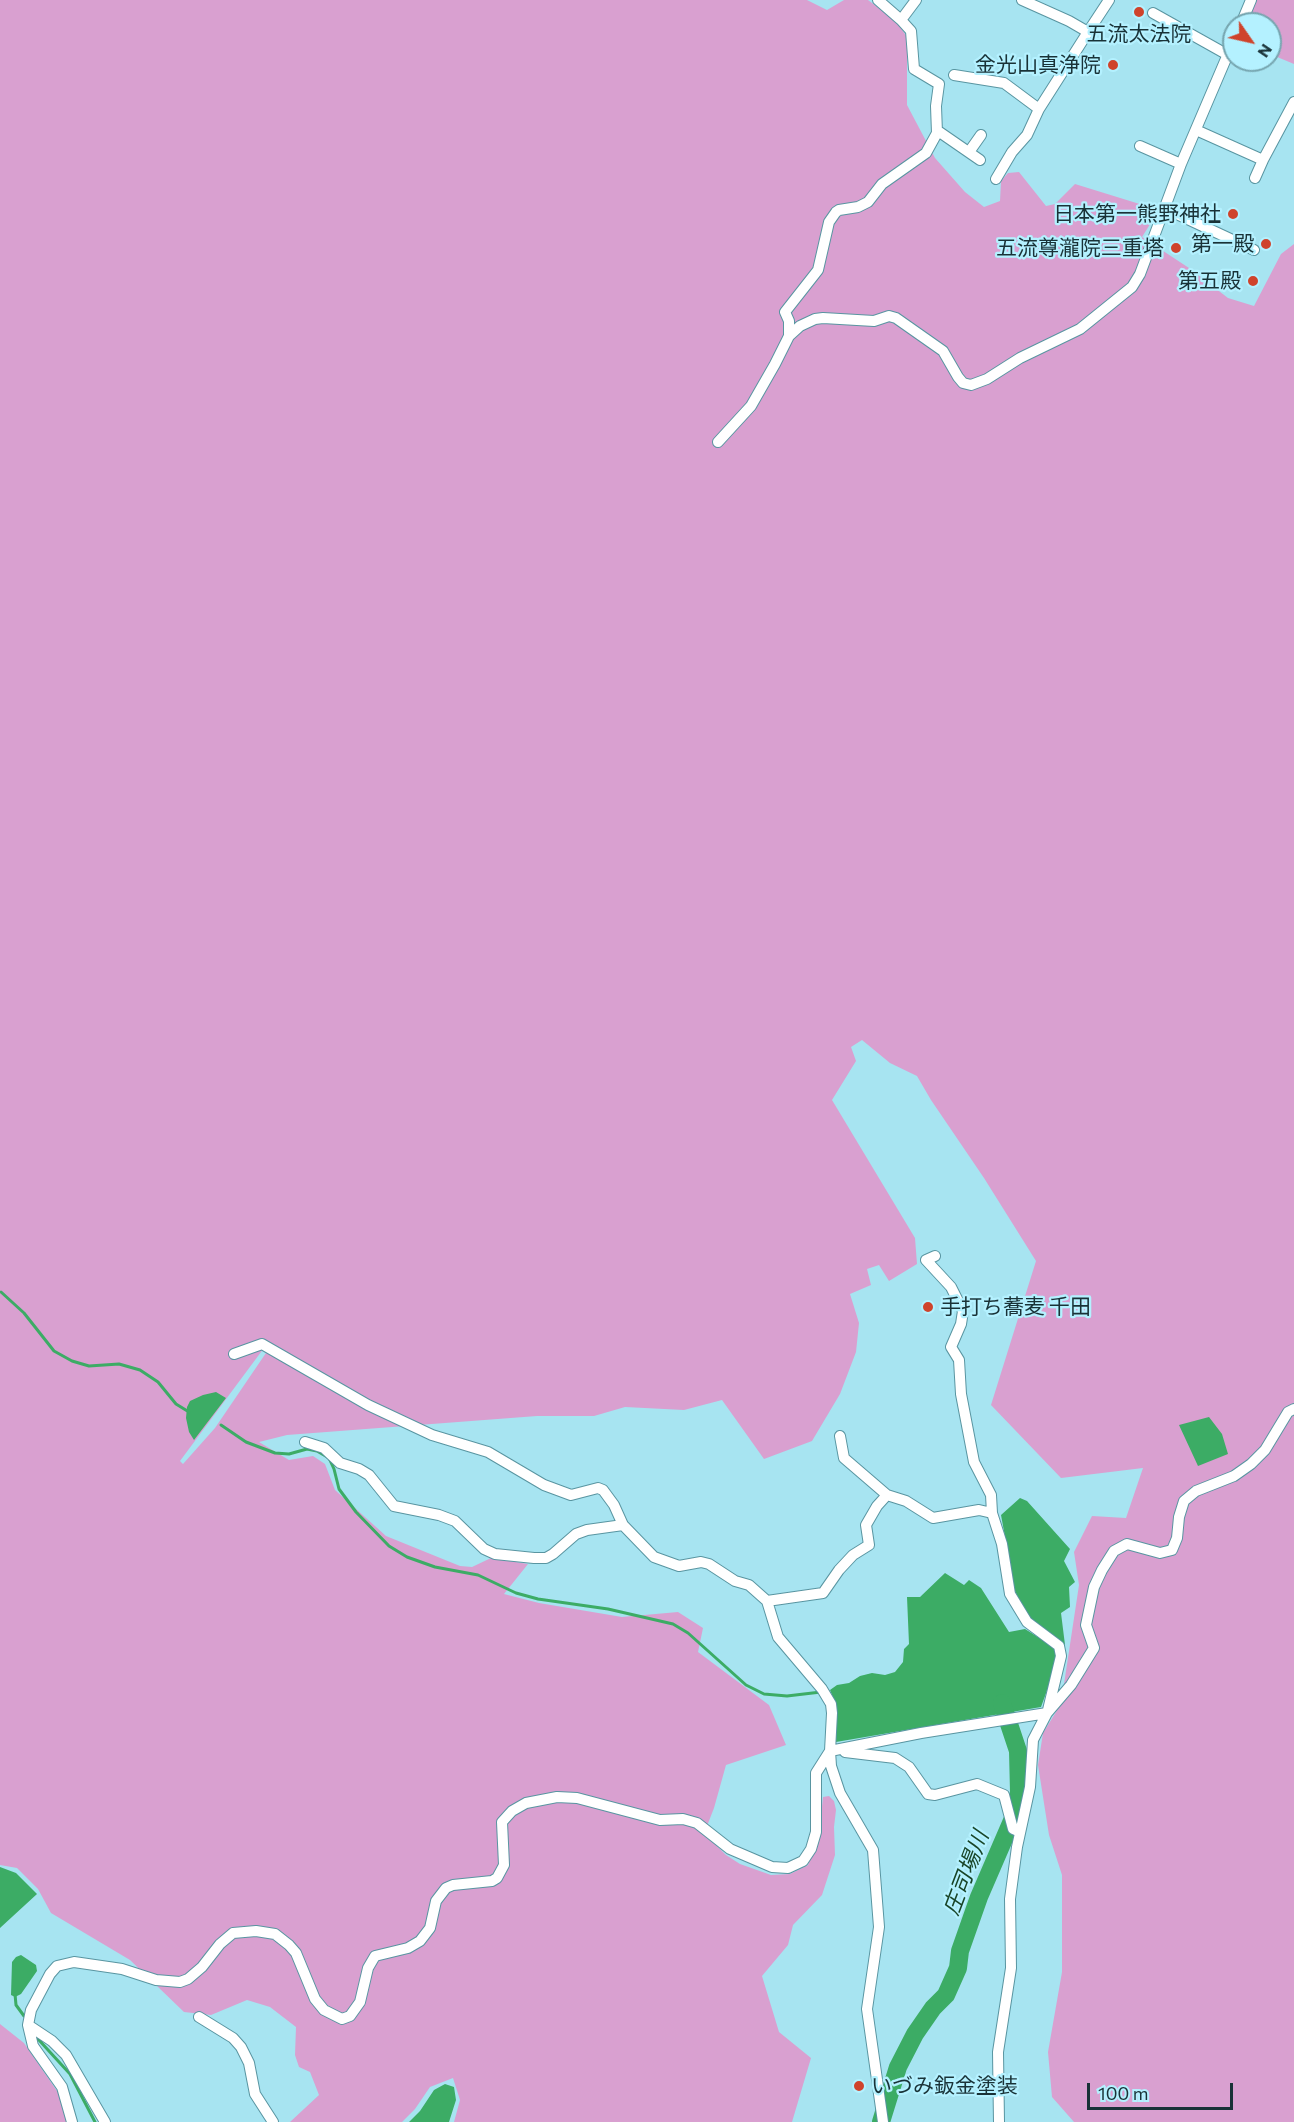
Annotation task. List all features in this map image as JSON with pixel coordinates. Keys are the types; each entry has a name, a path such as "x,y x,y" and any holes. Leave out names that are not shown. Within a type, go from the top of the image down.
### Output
{"street":[{"path":"789,336 789,321 785,312 818,270 830,222 836,212 858,207 868,201 882,184 926,153 938,131 936,106 939,84 914,69 911,31 878,0"},
{"path":"901,20 916,0"},
{"path":"1022,0 1088,32"},
{"path":"996,179 1012,152 1027,135 1039,109 1109,0"},
{"path":"1153,13 1222,52"},
{"path":"718,442 751,406 776,364 789,336 800,326 815,319 873,321 890,316 896,318 943,351 958,377 963,383 971,385 987,379 1020,358 1080,329 1132,286 1140,274 1181,164 1222,69"},
{"path":"954,75 1005,83 1039,109"},
{"path":"1255,178 1294,102"},
{"path":"1196,130 1263,160"},
{"path":"938,131 980,160"},
{"path":"969,152 981,135"},
{"path":"1140,146 1181,164"},
{"path":"1166,209 1254,250"},
{"path":"935,1256 926,1260 951,1287 963,1311 961,1324 951,1347 959,1360 961,1394 974,1462 991,1495 992,1513 1002,1544 1010,1594 1027,1622 1059,1646 1061,1656 1047,1713 1033,1740 1031,1779 1010,1899 1010,1984 998,2052 999,2122"},
{"path":"234,1354 262,1344 368,1405 432,1435 488,1452 544,1485 571,1495 598,1488 603,1490 614,1505 623,1526 646,1550 662,1562 679,1566 702,1562 709,1564 735,1581 749,1585 767,1601 778,1636 824,1692 832,1713 831,1766 840,1793 873,1850 879,1926 867,2009 883,2122"},
{"path":"72,2122 62,2087 33,2046 28,2025 31,2010 50,1974 57,1966 74,1962 122,1969 156,1980 180,1982 188,1979 202,1967 220,1944 233,1933 256,1931 275,1934 290,1944 296,1953 315,1999 324,2010 342,2019 350,2016 360,2002 368,1968 375,1956 408,1948 420,1941 430,1928 436,1900 446,1887 492,1881 497,1878 504,1865 502,1822 512,1811 526,1803 556,1797 578,1798 660,1820 683,1819 697,1823 730,1849 772,1868 788,1868 803,1861 811,1850 816,1832 816,1773 830,1751 921,1733 1047,1713 1071,1686 1094,1648 1086,1625 1094,1587 1114,1551 1127,1544 1160,1553 1172,1550 1177,1538 1179,1517 1184,1501 1196,1491 1234,1476 1251,1464 1265,1450 1288,1412 1294,1409"},
{"path":"840,1436 844,1458 887,1495 906,1501 933,1518 979,1510 992,1513"},
{"path":"305,1442 324,1448 340,1463 360,1469 369,1475 394,1506 439,1515 455,1521 484,1549 495,1554 546,1558 576,1534 587,1530 623,1526"},
{"path":"767,1601 823,1593 839,1570 869,1545 866,1526 877,1506 887,1495"},
{"path":"830,1751 895,1758 909,1767 928,1794 935,1795 977,1784 1004,1795 1013,1829 1020,1832"},
{"path":"199,2018 233,2038 241,2047 249,2063 255,2094 273,2122"},
{"path":"28,2025 52,2041 66,2055 105,2122"}],"shaded area":[{"path":"0,0 807,0 827,10 844,0 868,0 896,21 907,37 907,105 935,158 965,192 984,207 1000,201 1001,181 1008,173 1019,172 1046,206 1055,204 1075,184 1159,210 1142,237 1189,268 1228,298 1254,306 1281,254 1294,244 1294,2122 1074,2122 1052,2097 1048,2052 1062,1972 1062,1875 1049,1835 1038,1765 1043,1733 1061,1704 1079,1585 1074,1552 1092,1516 1126,1518 1143,1468 1061,1478 991,1405 1036,1261 917,1076 890,1063 862,1040 851,1047 856,1061 832,1100 915,1238 917,1264 889,1281 879,1265 867,1269 871,1285 850,1294 859,1323 856,1352 840,1394 812,1441 764,1459 722,1400 684,1410 625,1407 594,1416 537,1416 287,1435 259,1442 289,1460 313,1456 325,1464 335,1490 386,1536 460,1566 472,1567 491,1558 528,1564 504,1594 539,1603 622,1617 678,1612 703,1628 698,1652 769,1705 786,1745 726,1765 707,1826 712,1841 726,1855 740,1864 771,1875 790,1874 808,1865 819,1835 823,1797 829,1796 834,1801 836,1810 835,1855 822,1895 793,1925 788,1945 762,1976 779,2032 811,2058 792,2122 454,2122 460,2100 453,2078 430,2087 415,2109 402,2122 290,2122 319,2095 310,2072 299,2067 295,2055 296,2027 270,2007 247,2000 211,2015 184,2012 130,1960 51,1913 38,1889 17,1868 0,1865","holes":["264,1348 268,1350 215,1428 183,1464 180,1461"]},
{"path":"1256,0 1294,0 1294,64 1282,59 1282,12 1251,12"},
{"path":"216,1392 226,1398 194,1440 189,1432 186,1418 187,1407 190,1401"},
{"path":"1209,1417 1222,1434 1228,1454 1198,1466 1179,1425"},
{"path":"1020,1498 1027,1501 1070,1549 1064,1561 1075,1582 1069,1587 1070,1607 1061,1613 1065,1645 1028,1618 1015,1591 1001,1515"},
{"path":"945,1573 964,1585 969,1580 981,1588 1009,1632 1025,1629 1057,1649 1057,1663 1041,1707 836,1742 837,1707 830,1690 860,1676 872,1673 885,1675 895,1672 903,1662 904,1649 909,1644 907,1597 920,1597"},
{"path":"0,1867 16,1873 37,1894 0,1928"},
{"path":"21,1955 36,1965 37,1971 21,1994 15,1997 11,1995 12,1962"},
{"path":"0,2024 24,2043 57,2091 73,2122 0,2122"},
{"path":"445,2084 454,2087 456,2100 449,2122 409,2122 420,2111 434,2090"}],"waterway":[{"path":"1,1292 24,1313 54,1351 72,1361 89,1366 119,1364 140,1370 158,1382 176,1404 189,1412"},
{"path":"221,1425 246,1442 275,1453 289,1454 307,1449 317,1451 329,1458 339,1489 356,1512 389,1546 407,1557 435,1567 478,1575 516,1593 538,1599 608,1609 673,1624 688,1633 746,1685 764,1694 787,1696 821,1692"},
{"name":"庄司場川","path":"881,2122 898,2067 915,2034 933,2008 946,1995 958,1968 960,1951 979,1897 1014,1816 1019,1792 1018,1751 1002,1703"},
{"path":"15,1994 16,2005 24,2016"},
{"path":"38,2039 70,2074 95,2122"}],"place":[{"name":"五流太法院","path":"1139,12"},
{"name":"金光山真浄院","path":"1113,65"},
{"name":"日本第一熊野神社","path":"1233,214"},
{"name":"第一殿","path":"1266,244"},
{"name":"五流尊瀧院三重塔","path":"1176,248"},
{"name":"第五殿","path":"1253,281"},
{"name":"手打ち蕎麦 千田","path":"928,1307"},
{"name":"いづみ鈑金塗装","path":"859,2086"}]}
